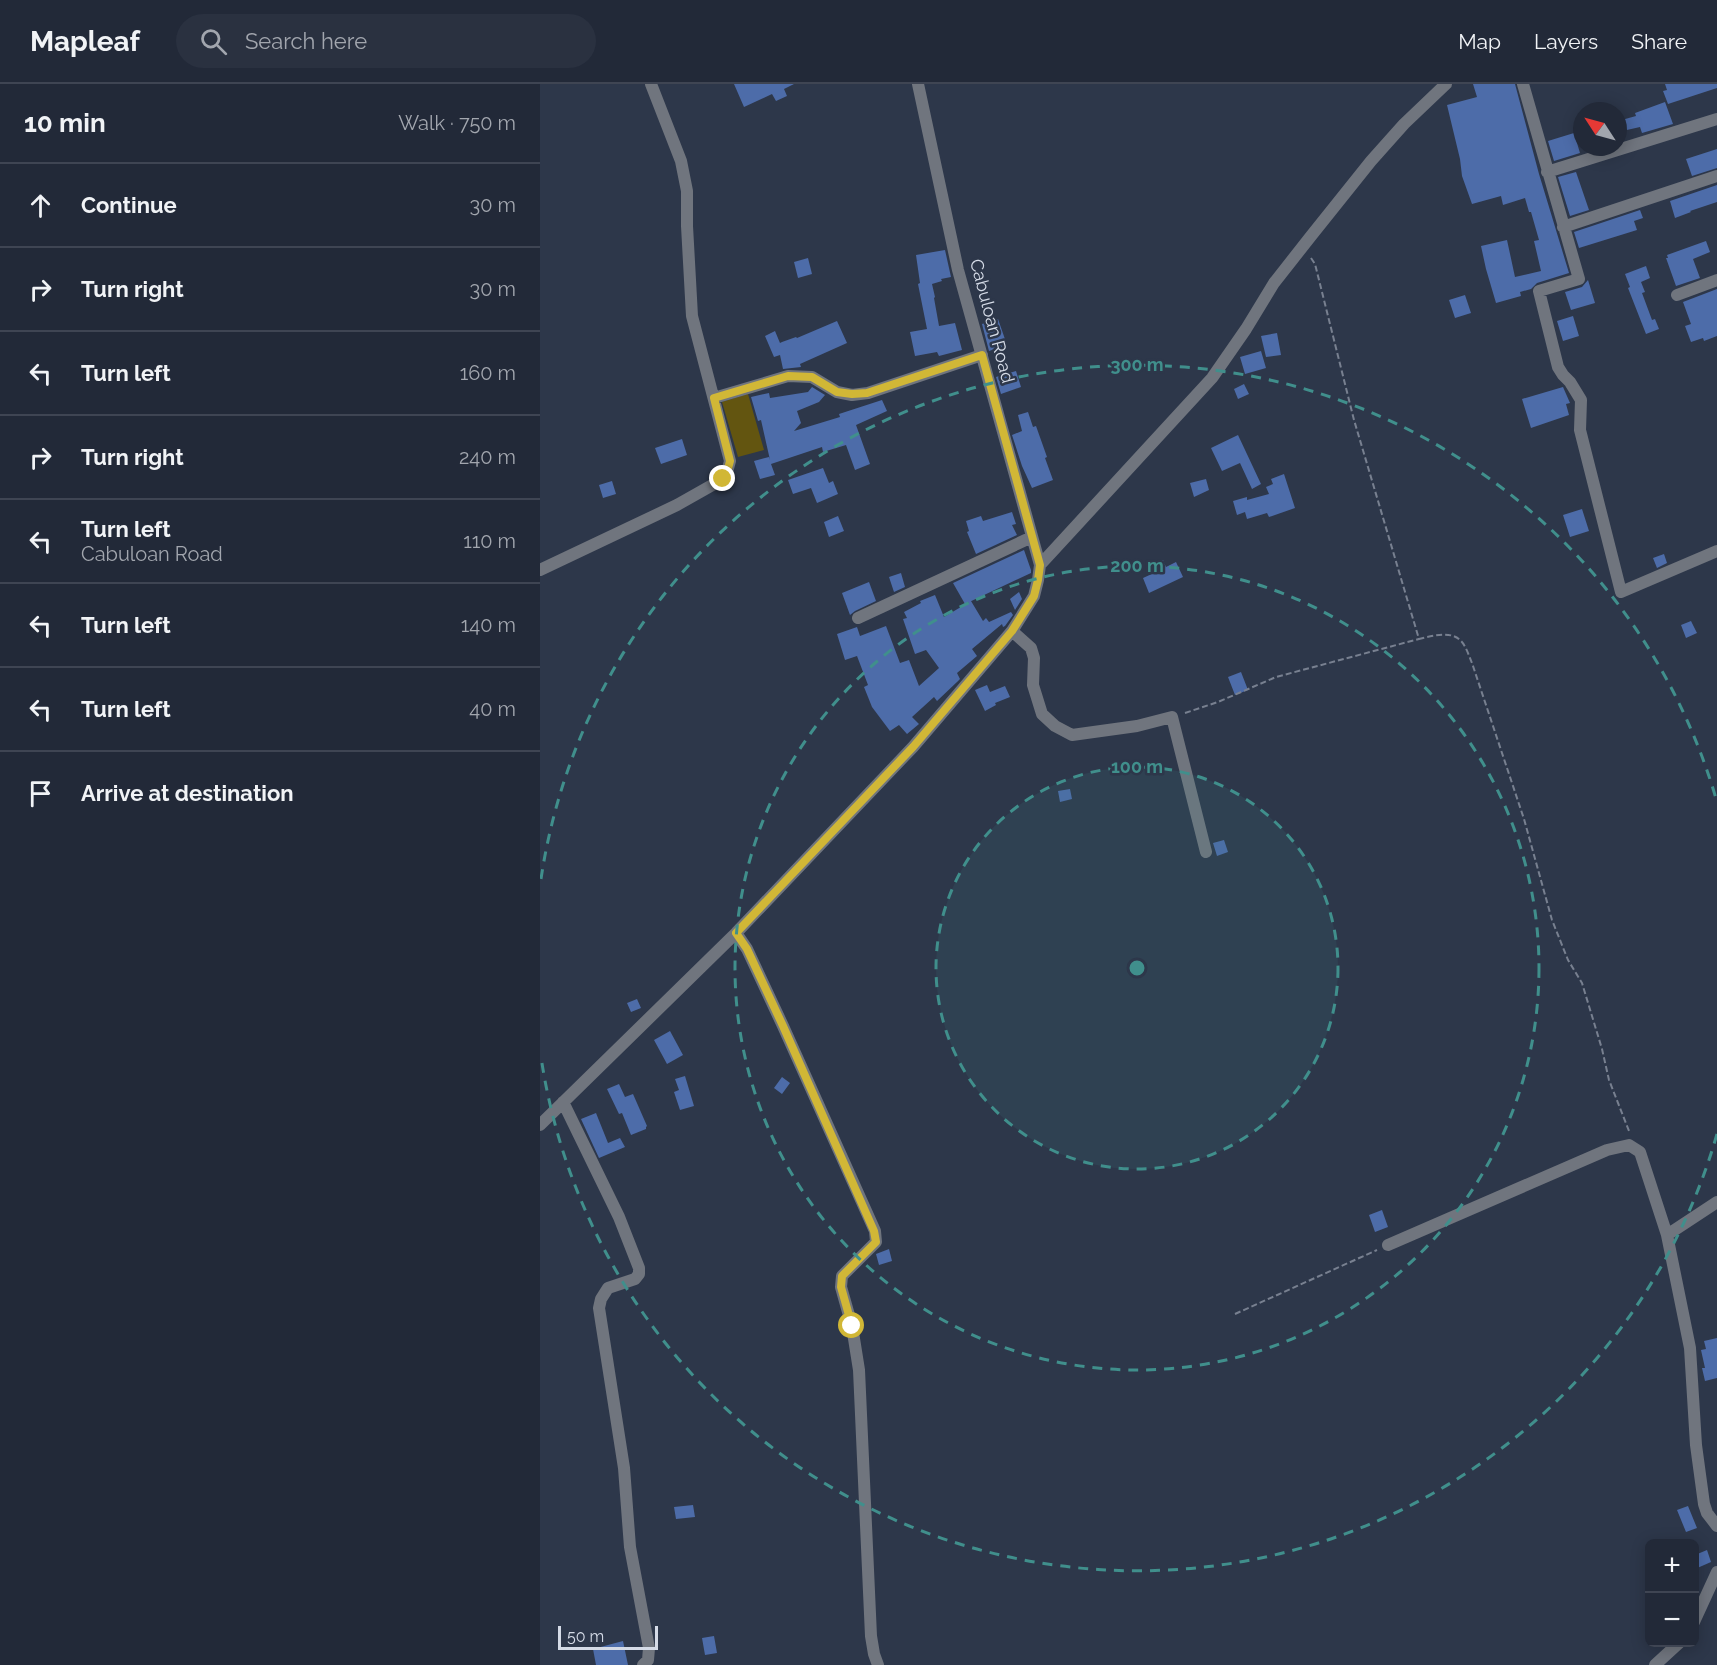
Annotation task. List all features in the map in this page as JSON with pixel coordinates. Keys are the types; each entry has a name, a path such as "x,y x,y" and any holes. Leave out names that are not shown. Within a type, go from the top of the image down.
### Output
{"street":[{"path":"540,570 677,505 723,479 730,461 692,316 687,191 681,160 651,84"},
{"name":"Cabuloan Road","path":"918,84 958,270 1040,565"},
{"path":"540,1125 736,933 913,747 1012,631 1034,596 1040,565 1212,378 1274,283 1303,246 1371,161 1404,124 1446,84"},
{"path":"1523,84 1579,279 1539,291 1558,367 1581,400 1580,430 1621,592 1717,550"},
{"path":"1547,172 1717,119"},
{"path":"1563,227 1717,176"},
{"path":"1677,295 1717,280"},
{"path":"714,398 788,376 799,375 812,377 837,392 867,393 982,355"},
{"path":"858,618 1032,537"},
{"path":"1012,631 1031,648 1034,658 1033,685 1042,714 1055,726 1072,735 1137,726 1172,717 1206,852"},
{"path":"736,933 747,949 874,1231 876,1242 842,1276 841,1287 852,1326 859,1370 871,1636 878,1665"},
{"path":"563,1102 620,1217 639,1268 639,1274 635,1279 608,1288 601,1299 599,1308 624,1468 630,1547 649,1648 648,1660 642,1665"},
{"path":"1388,1245 1607,1150 1629,1145 1640,1152 1667,1235 1690,1348 1696,1445 1704,1504 1707,1513 1717,1526"},
{"path":"1667,1235 1717,1202"},
{"path":"1699,1613 1717,1572"},
{"path":"1655,1665 1675,1647"}],"path":[{"path":"1303,246 1315,264 1354,420 1419,639"},
{"path":"1172,717 1218,702 1276,677 1419,639 1438,635 1453,636 1462,641 1472,663 1524,819 1552,920 1568,960 1582,984 1597,1030 1609,1080 1630,1135 1640,1152"},
{"path":"1235,1314 1388,1245"}],"shaded area":[{"path":"748,394 764,450 738,457 722,402"}],"building":[{"path":"734,84 794,84 784,89 787,96 776,101 772,94 744,107"},
{"path":"1473,84 1515,84 1569,273 1537,283 1531,289 1520,292 1521,296 1496,303 1481,246 1507,240 1515,277 1541,271 1534,241 1539,240 1525,198 1503,205 1501,196 1472,204 1462,176 1447,105 1477,97"},
{"path":"1665,84 1717,84 1717,88 1668,104 1663,91 1667,90"},
{"path":"1665,102 1673,124 1642,133 1640,127 1627,130 1627,118 1636,116 1635,113"},
{"path":"1573,133 1573,155 1554,161 1548,141"},
{"path":"1717,149 1717,168 1692,176 1686,159"},
{"path":"1576,172 1589,210 1570,216 1558,177"},
{"path":"1717,185 1717,202 1675,218 1670,201"},
{"path":"1640,210 1643,218 1634,221 1637,230 1579,248 1574,232"},
{"path":"1706,241 1710,252 1693,259 1700,278 1676,286 1667,255"},
{"path":"945,250 951,277 932,284 934,298 939,326 955,323 962,350 939,356 937,352 915,356 910,332 927,329 918,284 920,283 916,255"},
{"path":"808,258 812,274 798,278 794,262"},
{"path":"1646,266 1650,278 1641,282 1645,292 1642,293 1652,320 1655,319 1659,329 1646,334 1625,274"},
{"path":"1588,280 1595,303 1571,310 1565,292 1582,287"},
{"path":"1717,289 1717,336 1704,341 1703,338 1691,342 1685,326 1691,324 1683,302"},
{"path":"1465,295 1471,313 1455,318 1449,300"},
{"path":"1573,316 1579,336 1563,341 1557,321"},
{"path":"998,319 1007,345 989,351 982,324"},
{"path":"837,321 847,343 800,364 801,367 783,369 780,355 774,357 765,336 775,331 780,343"},
{"path":"1277,333 1281,355 1266,357 1261,336"},
{"path":"1261,351 1266,368 1245,374 1240,357"},
{"path":"1016,371 1021,387 1001,394 996,377"},
{"path":"1244,384 1249,394 1238,399 1234,389"},
{"path":"812,387 825,395 819,402 797,411 801,423 794,431 840,417 839,414 882,400 887,411 856,425 870,464 855,470 846,445 823,452 822,447 771,464 775,475 760,479 754,461 769,457 770,460 761,420 758,421 751,397 769,393 770,398 808,392"},
{"path":"1563,387 1570,403 1566,404 1569,415 1531,428 1522,399"},
{"path":"1028,412 1033,427 1036,426 1053,480 1032,488 1012,435 1022,431 1018,415"},
{"path":"1238,435 1261,484 1252,489 1240,463 1222,471 1211,448"},
{"path":"682,439 687,455 661,464 655,448"},
{"path":"823,468 829,483 833,481 838,494 817,503 811,488 793,494 788,480"},
{"path":"1284,474 1295,508 1269,517 1267,513 1247,519 1245,512 1237,515 1233,501 1269,494 1266,487 1273,484 1271,479"},
{"path":"1206,479 1209,490 1194,497 1190,483"},
{"path":"612,481 616,494 603,498 599,485"},
{"path":"1582,509 1589,531 1570,537 1563,515"},
{"path":"1012,512 1016,524 1012,525 1017,535 976,554 967,532 969,531 966,521 981,516 983,521"},
{"path":"838,516 844,531 829,537 824,522"},
{"path":"1024,550 1031,573 965,604 953,583"},
{"path":"1664,554 1667,563 1657,568 1653,558"},
{"path":"1163,560 1166,567 1176,562 1183,577 1149,593 1143,578 1154,573 1150,565"},
{"path":"901,573 905,587 894,592 889,577"},
{"path":"869,582 876,601 850,615 842,593"},
{"path":"1019,592 1022,599 1015,610 1010,599"},
{"path":"935,595 944,617 971,601 983,621 986,618 989,622 1011,612 1013,615 1005,626 1003,627 1002,624 972,649 977,656 957,673 960,679 937,701 934,697 912,717 919,724 907,734 899,725 890,731 872,707 864,687 868,685 857,656 845,660 837,634 857,627 860,636 886,626 900,663 909,660 919,686 939,668 926,650 915,654 903,619 907,618 904,612 921,603 920,601"},
{"path":"1691,621 1697,633 1686,638 1681,625"},
{"path":"1241,672 1248,690 1235,695 1228,677"},
{"path":"987,685 990,692 1005,686 1010,697 995,703 996,705 985,711 975,690"},
{"path":"1070,789 1072,799 1060,802 1058,791"},
{"path":"1224,840 1228,852 1217,856 1213,843"},
{"path":"637,999 641,1008 631,1012 627,1003"},
{"path":"670,1031 683,1055 667,1064 654,1040"},
{"path":"685,1076 694,1106 680,1110 674,1092 679,1090 675,1079"},
{"path":"782,1077 790,1083 782,1094 774,1088"},
{"path":"619,1084 625,1097 633,1094 647,1126 646,1129 631,1135 622,1113 619,1114 607,1089"},
{"path":"596,1113 608,1143 620,1138 625,1147 599,1158 581,1119"},
{"path":"1382,1210 1388,1227 1375,1232 1369,1215"},
{"path":"889,1249 892,1261 879,1265 876,1254"},
{"path":"1717,1338 1717,1378 1705,1381 1701,1350 1706,1349 1704,1341"},
{"path":"693,1505 695,1517 676,1519 674,1507"},
{"path":"1688,1506 1697,1528 1686,1532 1677,1510"},
{"path":"1707,1550 1711,1562 1699,1567 1699,1553"},
{"path":"714,1636 717,1653 705,1655 702,1638"},
{"path":"623,1641 628,1665 596,1665 593,1649"}],"route":[{"path":"723,479 730,461 714,398 788,376 799,375 812,377 837,392 867,393 982,355 1040,565 1034,596 1012,631 976,675 913,747 736,933 747,949 783,1026 874,1231 876,1242 842,1276 841,1287 852,1326"}]}
